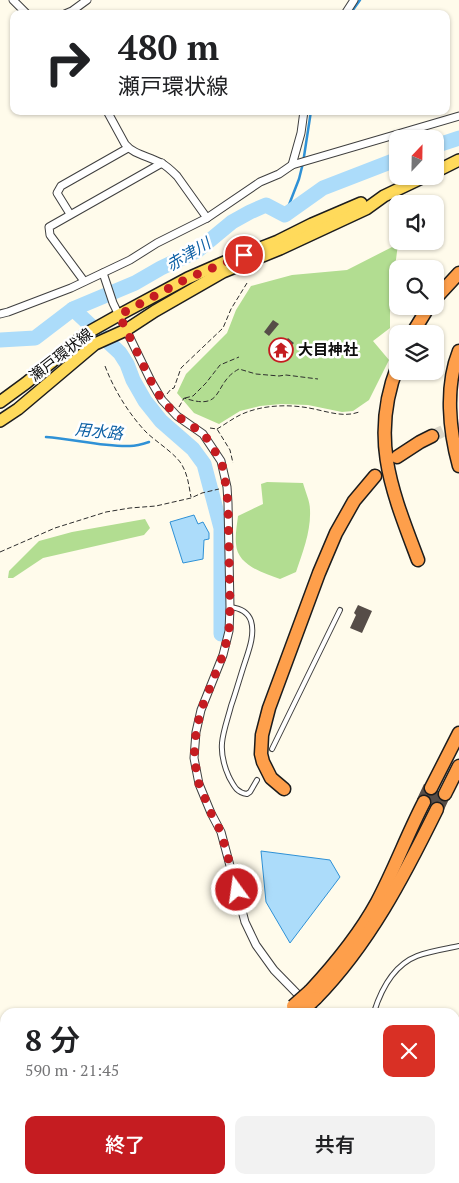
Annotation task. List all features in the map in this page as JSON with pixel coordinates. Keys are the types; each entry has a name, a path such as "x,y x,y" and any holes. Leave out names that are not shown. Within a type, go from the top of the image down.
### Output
{"highway":[{"path":"444,289 459,273"},
{"path":"459,351 452,382 451,409 454,442 459,466"},
{"path":"392,380 386,402 383,430 384,445 395,497 418,560"},
{"path":"397,457 432,436"},
{"path":"284,789 271,778 261,754 262,735 269,708 319,573 336,533 354,501 375,476"},
{"path":"431,788 459,733"},
{"path":"445,794 459,766"},
{"path":"313,994 366,920 385,885 424,802"},
{"path":"296,1008 313,994 333,982 374,926 396,889 437,809"}],"main road":[{"path":"444,168 459,160"},
{"name":"瀬戸環状線","path":"0,402 87,334 188,278 407,185"},
{"name":"瀬戸環状線","path":"0,421 18,409 95,344 126,330 223,272 366,209 384,196"}],"street":[{"path":"14,0 23,10"},
{"path":"73,10 86,0"},
{"path":"109,115 128,148 162,163 177,176 207,218"},
{"path":"295,165 303,115"},
{"path":"0,314 71,288 130,260 157,243 207,218 260,182 295,165 459,116"},
{"path":"70,214 57,193 61,186 128,148"},
{"path":"84,281 50,235 49,227 162,163"},
{"path":"103,273 113,303 162,400 175,414 204,434 221,461 227,487 228,503 229,631 223,655 201,710 196,732 194,758 199,784 221,832 245,922 256,946 274,970 311,1008"}],"lane":[{"path":"230,607 241,610 249,617 252,622 252,634 250,648 225,727 222,743 223,757 225,769 235,790 246,794 250,792 257,780"},
{"path":"272,749 340,610"},
{"path":"376,1008 384,986 396,971 406,963 416,956 459,946"}],"path":[{"path":"162,400 174,388 181,368 223,328 231,309 247,284"},
{"path":"175,414 184,398 193,396 220,365 239,357"},
{"path":"105,366 118,394 132,415 147,433 183,466 191,498"},
{"path":"184,398 196,402 208,402 215,398 225,380 239,369 256,374 318,379"},
{"path":"217,430 240,415 261,408 281,406 307,408 341,415 353,415 359,412"},
{"path":"204,434 209,428 217,430 230,450 233,463"},
{"path":"0,552 55,528 106,512 156,506 227,487"}],"green space":[{"path":"389,249 397,250 396,260 389,260 389,329 373,341 389,360 369,400 353,411 342,412 308,405 281,404 260,406 240,411 219,424 194,413 177,393 186,374 227,333 236,310 251,286 292,275 347,270"},
{"path":"267,482 303,483 310,507 308,534 296,572 280,579 259,571 246,563 237,551 236,544 238,516 263,504 261,484"},
{"path":"145,519 150,528 144,535 43,558 13,578 8,578 9,571 39,541 72,532"}],"water":[{"path":"194,515 198,524 203,522 209,533 209,539 204,540 203,559 183,563 170,522"},
{"path":"261,851 330,860 340,877 290,943 266,902"}],"building":[{"path":"273,320 279,324 269,336 264,332"},
{"name":"大目神社","path":"288,338 294,343 285,351 286,353 278,362 272,356 280,347 282,349 283,344"},
{"path":"358,605 372,611 362,633 350,628"},
{"path":"424,784 450,797 443,812 417,799"}],"waterway":[{"path":"353,10 360,0"},
{"path":"285,215 299,179 310,115"},
{"name":"赤津川","path":"444,143 459,138"},
{"name":"赤津川","path":"0,340 35,338 73,309 135,283 197,251 232,222 250,212 266,205 285,215 323,188 389,162"},
{"path":"73,309 120,353 145,401 161,421 193,449 204,464 221,528 221,634"},
{"name":"用水路","path":"46,437 120,446 135,446 149,442"}],"tunnel":[{"path":"432,436 459,424"}],"place":[{"name":"大目神社","path":"281,350"}],"route":[{"path":"237,890 221,832 199,784 194,758 196,732 201,710 223,655 229,631 228,503 224,472 221,461 204,434 177,416 162,400 119,315 188,278 244,255"}]}
